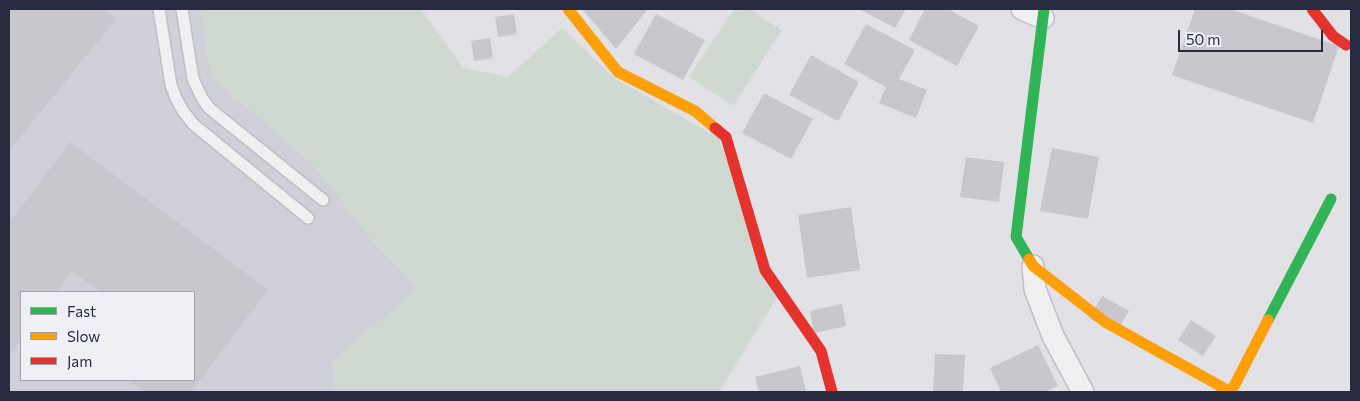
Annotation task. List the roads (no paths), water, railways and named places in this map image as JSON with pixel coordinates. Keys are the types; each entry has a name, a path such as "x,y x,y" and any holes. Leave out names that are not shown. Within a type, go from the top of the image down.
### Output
{"street":[{"path":"568,9 618,72 695,111 726,137 765,270 821,351 832,392"},
{"path":"1022,9 1044,13 1016,237 1033,266 1105,322 1231,392 1331,199"},
{"path":"1312,9 1333,36 1346,45"},
{"path":"1033,266 1036,289 1052,336 1084,392"}],"lane":[{"path":"159,9 171,85 183,111 193,124 308,218"},
{"path":"182,9 193,79 209,108 323,200"}]}
